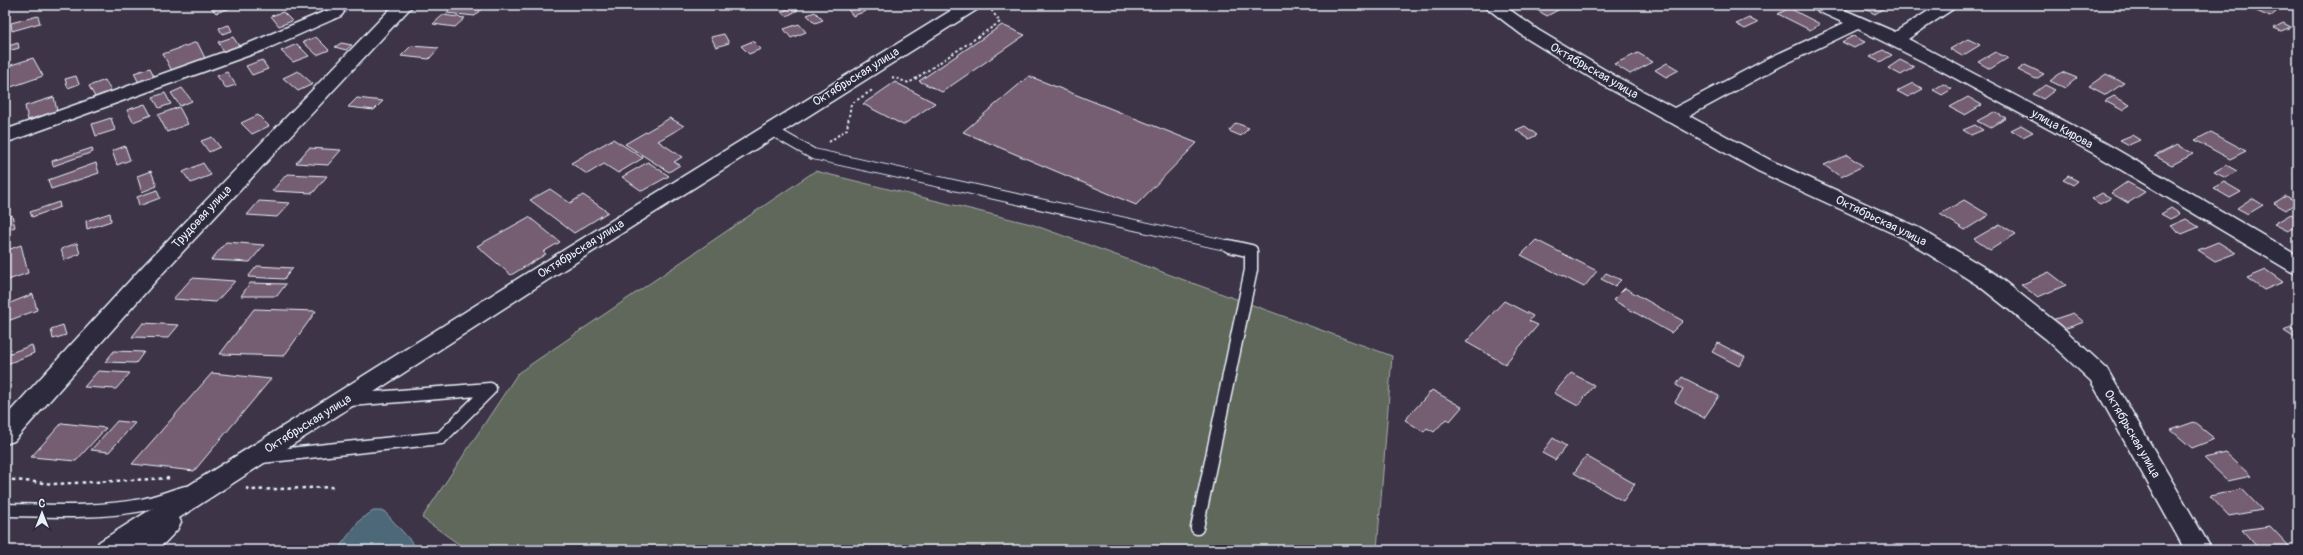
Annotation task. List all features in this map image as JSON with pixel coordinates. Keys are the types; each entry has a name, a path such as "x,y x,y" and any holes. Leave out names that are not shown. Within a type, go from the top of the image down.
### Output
{"street":[{"name":"Трудовая улица","path":"5,434 53,379 207,212 404,5"},
{"name":"Октябрьская улица","path":"108,550 345,401 419,352 972,5"},
{"name":"Октябрьская улица","path":"1492,5 1532,34 1608,80 1765,166 1911,233 1987,280 2054,333 2099,375 2199,550"},
{"name":"улица Кирова","path":"1819,5 1895,40 2065,131 2243,232 2298,266"},
{"path":"1895,40 1950,5"},
{"path":"5,137 258,46 329,9"},
{"path":"1675,116 1775,62 1857,23"},
{"name":"Октябрьская улица","path":"141,550 209,486"}],"lane":[{"path":"772,130 813,154 1250,251 1251,270 1197,528"},
{"path":"254,458 441,438 490,389 345,401"},
{"path":"5,508 10,510 50,511 141,505 209,486"}],"path":[{"path":"887,80 893,76 909,83 1000,22 992,11 994,5"},
{"path":"813,154 847,129 851,104 875,88"},
{"path":"209,486 251,490 334,487"}],"green space":[{"path":"815,171 1031,224 1392,356 1377,550 467,550 422,518 518,373"}],"water":[{"path":"373,511 384,511 419,550 337,550 360,520"}],"building":[{"path":"209,5 239,5 216,13"},
{"path":"454,5 485,5 475,16 446,13"},
{"path":"861,5 866,11 853,16 845,6"},
{"path":"1536,5 1567,5 1547,16 1532,7"},
{"path":"1864,5 1887,6 1875,14 1861,7"},
{"path":"2262,5 2276,5 2282,7 2270,17 2254,10"},
{"path":"792,7 798,10 787,16 781,12"},
{"path":"1789,8 1820,24 1810,30 1778,14"},
{"path":"283,12 292,21 279,26 271,16"},
{"path":"815,12 823,20 815,23 807,15"},
{"path":"443,15 465,18 455,27 433,24"},
{"path":"38,16 40,23 12,31 11,23"},
{"path":"1749,18 1758,23 1745,29 1736,24"},
{"path":"2283,23 2291,27 2281,31 2274,28"},
{"path":"799,24 806,32 791,38 784,29"},
{"path":"229,25 232,31 222,34 219,28"},
{"path":"1002,25 1025,35 942,92 919,81"},
{"path":"724,34 729,43 716,47 711,37"},
{"path":"1853,36 1865,42 1854,48 1842,42"},
{"path":"233,37 239,46 224,52 218,42"},
{"path":"316,37 329,50 317,55 303,42"},
{"path":"1968,39 1980,45 1962,56 1950,49"},
{"path":"753,41 761,49 749,54 741,46"},
{"path":"197,42 206,60 172,71 163,54"},
{"path":"18,43 19,48 5,52 5,47"},
{"path":"341,43 352,45 346,50 335,47"},
{"path":"297,44 309,56 293,62 281,51"},
{"path":"411,46 439,48 429,59 401,56"},
{"path":"1883,50 1892,55 1880,62 1870,57"},
{"path":"1995,52 2008,58 1990,69 1978,62"},
{"path":"1638,53 1653,62 1630,74 1614,64"},
{"path":"33,58 43,76 8,88 5,86 5,67"},
{"path":"262,60 268,69 252,75 246,66"},
{"path":"1900,60 1914,67 1901,75 1888,68"},
{"path":"1667,63 1679,70 1666,77 1655,70"},
{"path":"2025,65 2044,74 2036,79 2018,70"},
{"path":"150,68 155,78 139,83 134,73"},
{"path":"298,71 313,84 298,91 283,78"},
{"path":"227,72 236,85 226,88 217,76"},
{"path":"2062,72 2077,78 2065,88 2050,81"},
{"path":"2106,74 2124,83 2106,95 2089,86"},
{"path":"76,76 79,84 68,88 65,79"},
{"path":"1029,76 1197,143 1136,205 963,132"},
{"path":"105,80 111,91 95,97 89,86"},
{"path":"895,82 935,103 903,125 863,104"},
{"path":"1913,83 1923,89 1908,97 1897,91"},
{"path":"1943,84 1952,89 1942,95 1933,90"},
{"path":"2045,85 2055,90 2043,99 2033,94"},
{"path":"182,88 192,101 180,106 171,93"},
{"path":"165,93 171,104 159,108 153,97"},
{"path":"2114,96 2130,105 2122,110 2105,101"},
{"path":"54,97 57,111 28,120 25,106"},
{"path":"1968,97 1982,105 1965,115 1950,107"},
{"path":"357,98 383,101 374,110 348,107"},
{"path":"145,104 151,115 133,122 127,110"},
{"path":"179,107 188,124 167,132 158,115"},
{"path":"1994,112 2006,118 1990,128 1977,121"},
{"path":"7,114 11,129 5,131 5,115"},
{"path":"258,115 269,126 252,134 241,123"},
{"path":"111,118 115,130 96,136 92,124"},
{"path":"670,118 684,126 658,141 682,157 674,162 680,165 669,172 625,144"},
{"path":"1236,123 1249,128 1241,136 1229,131"},
{"path":"1975,125 1983,130 1971,135 1963,130"},
{"path":"2021,125 2033,132 2023,137 2011,130"},
{"path":"1525,126 1537,135 1529,139 1516,130"},
{"path":"2211,132 2246,151 2230,159 2195,140"},
{"path":"2132,135 2140,140 2129,145 2120,140"},
{"path":"212,137 220,147 209,152 201,141"},
{"path":"613,139 643,158 618,173 604,164 587,174 571,163"},
{"path":"2177,145 2193,154 2172,165 2155,156"},
{"path":"125,146 130,160 117,165 112,151"},
{"path":"92,148 93,152 53,166 52,161"},
{"path":"309,148 341,150 328,165 296,163"},
{"path":"1847,155 1863,166 1841,177 1824,165"},
{"path":"648,162 669,176 642,191 622,177"},
{"path":"96,163 99,173 51,189 48,180"},
{"path":"203,163 211,175 191,183 183,172"},
{"path":"2226,165 2237,171 2226,178 2214,172"},
{"path":"151,171 157,186 142,192 137,176"},
{"path":"287,174 327,176 313,193 272,191"},
{"path":"2068,176 2078,181 2073,185 2063,180"},
{"path":"2127,182 2145,192 2128,203 2111,193"},
{"path":"2224,182 2241,192 2230,198 2213,188"},
{"path":"550,189 570,203 583,195 608,212 574,233 530,200"},
{"path":"157,190 160,198 139,206 137,197"},
{"path":"2102,193 2111,198 2100,204 2092,199"},
{"path":"2286,196 2297,202 2286,210 2274,203"},
{"path":"2252,198 2263,205 2248,214 2237,208"},
{"path":"1964,200 1989,215 1965,230 1940,214"},
{"path":"259,201 290,203 277,217 247,215"},
{"path":"59,202 60,207 32,217 30,212"},
{"path":"2171,208 2180,214 2170,219 2161,214"},
{"path":"110,213 111,221 87,229 86,221"},
{"path":"2291,214 2298,218 2298,226 2288,231 2274,224"},
{"path":"12,215 15,227 5,231 5,218"},
{"path":"529,217 560,242 543,252 546,254 511,275 477,246"},
{"path":"2186,219 2199,227 2182,234 2170,226"},
{"path":"2000,224 2016,234 1990,250 1974,239"},
{"path":"1536,240 1597,271 1584,287 1521,255"},
{"path":"226,242 264,245 250,262 211,260"},
{"path":"2218,242 2236,253 2215,261 2198,250"},
{"path":"77,243 80,254 64,260 61,249"},
{"path":"21,245 28,273 8,280 5,268 5,251"},
{"path":"257,266 293,268 284,279 248,277"},
{"path":"2266,270 2283,282 2264,290 2247,278"},
{"path":"2049,272 2066,285 2038,297 2021,285"},
{"path":"1606,273 1621,280 1615,286 1601,279"},
{"path":"192,278 235,281 216,302 173,299"},
{"path":"250,283 286,284 277,296 241,296"},
{"path":"1625,288 1683,321 1671,333 1613,300"},
{"path":"33,294 37,310 5,322 5,305"},
{"path":"1504,301 1533,316 1529,321 1538,325 1505,364 1466,342"},
{"path":"254,309 316,311 284,356 220,354"},
{"path":"2073,313 2084,322 2064,329 2052,320"},
{"path":"143,323 179,325 168,338 132,337"},
{"path":"63,325 66,335 53,339 51,329"},
{"path":"2290,327 2298,332 2298,340 2284,331"},
{"path":"1718,343 1745,357 1739,366 1712,352"},
{"path":"32,345 34,353 5,365 5,355"},
{"path":"114,351 144,352 136,363 105,362"},
{"path":"98,371 130,373 116,389 84,387"},
{"path":"212,373 271,379 194,471 132,464"},
{"path":"1571,373 1594,385 1578,406 1554,393"},
{"path":"1682,377 1719,396 1704,418 1675,402 1683,389 1676,385"},
{"path":"1432,390 1462,407 1450,421 1446,419 1434,432 1427,428 1424,432 1405,420"},
{"path":"117,421 135,423 109,452 91,450"},
{"path":"2194,422 2215,439 2192,448 2171,430"},
{"path":"62,423 106,428 76,461 31,457"},
{"path":"1553,438 1566,446 1555,460 1542,453"},
{"path":"2226,453 2251,476 2228,481 2204,458"},
{"path":"1586,456 1635,484 1623,501 1574,473"},
{"path":"2242,489 2262,510 2229,516 2210,496"},
{"path":"2270,526 2290,547 2260,550 2242,530"}]}
